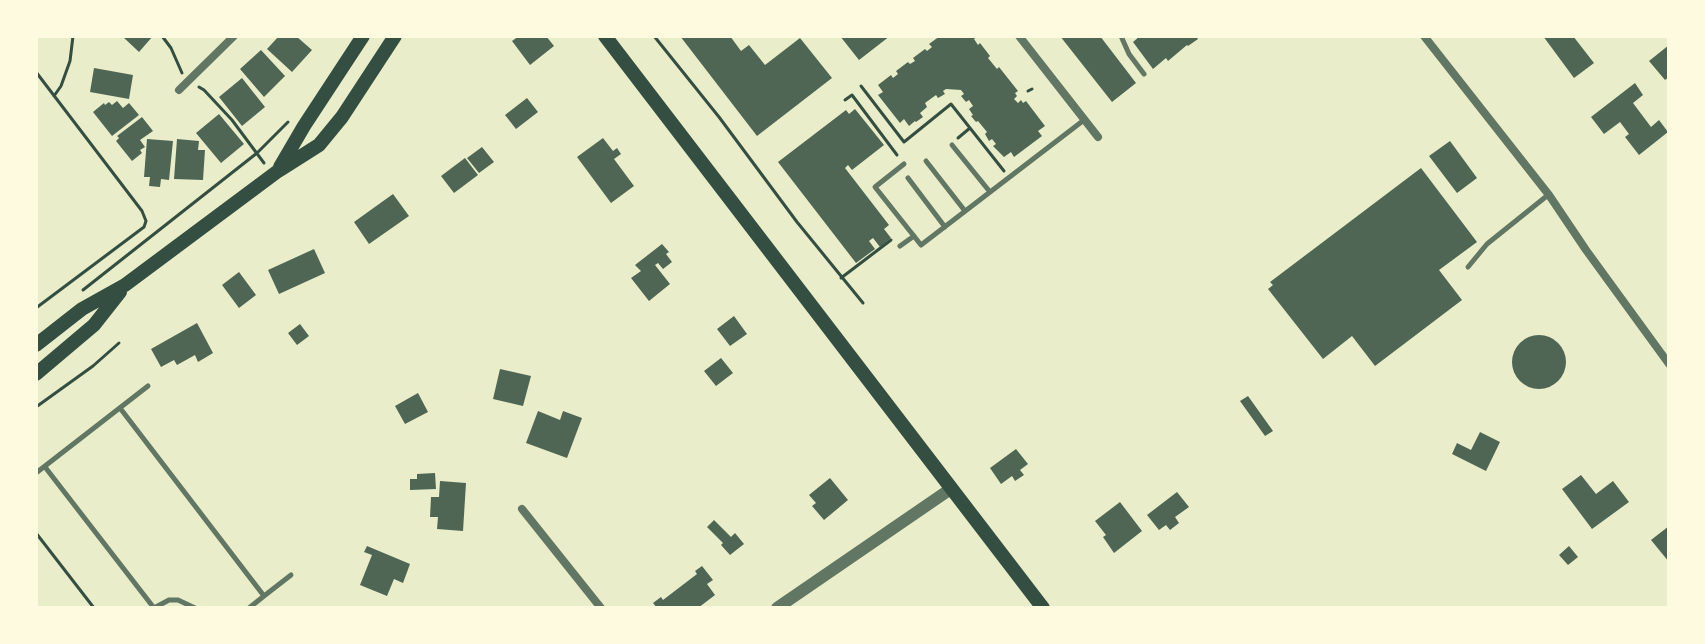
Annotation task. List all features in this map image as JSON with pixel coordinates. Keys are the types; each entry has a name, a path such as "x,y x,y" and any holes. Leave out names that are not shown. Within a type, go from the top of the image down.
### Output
{"main road":[{"path":"275,173 363,36"},
{"path":"36,345 82,309 125,285 275,173 319,145 342,117 395,36"},
{"path":"605,36 1043,608"},
{"path":"36,374 94,325 125,285"}],"street":[{"path":"179,90 234,36"},
{"path":"1019,36 1098,137"},
{"path":"1424,36 1549,195 1669,364"},
{"path":"777,608 952,488"},
{"path":"522,509 601,608"}],"lane":[{"path":"1121,36 1129,54 1144,74"},
{"path":"904,164 875,187 921,245 1084,120"},
{"path":"952,145 990,192"},
{"path":"926,161 965,211"},
{"path":"908,178 945,227"},
{"path":"1468,267 1487,244 1549,195"},
{"path":"900,246 914,236"},
{"path":"36,473 148,386"},
{"path":"120,408 264,596"},
{"path":"45,467 154,608 169,600 178,600 195,608"},
{"path":"249,608 291,575"}],"path":[{"path":"54,96 70,61 73,36"},
{"path":"162,36 187,82 204,90 275,173"},
{"path":"654,36 863,303"},
{"path":"36,72 142,211 146,221 144,227 36,308"},
{"path":"861,86 904,142 951,104 1009,178"},
{"path":"845,100 852,95 891,147"},
{"path":"73,298 257,153 287,123"},
{"path":"841,278 900,233"},
{"path":"36,407 119,343"},
{"path":"36,533 94,608"}],"building":[{"path":"122,36 153,36 139,52"},
{"path":"279,36 296,36 312,50 292,72 267,49"},
{"path":"519,36 546,36 554,46 530,65 512,41"},
{"path":"680,36 730,36 741,51 749,45 765,65 800,38 832,78 757,136"},
{"path":"840,36 890,36 859,60"},
{"path":"940,36 978,36 974,39 978,45 980,43 990,56 988,58 1018,91 1014,99 1018,103 1026,101 1045,126 1038,131 1042,136 1014,157 1011,152 1004,157 993,146 996,144 992,139 989,141 987,132 971,116 969,109 973,106 961,96 964,94 961,90 946,89 943,91 945,94 938,98 936,95 925,103 927,107 920,113 923,117 909,126 904,119 900,123 878,95 883,92 878,85 891,75 893,78 898,74 896,71 908,62 915,61 913,58 932,47 929,44"},
{"path":"1060,36 1100,36 1136,83 1112,102"},
{"path":"1140,36 1196,36 1198,39 1153,69 1133,42"},
{"path":"1543,36 1573,36 1594,63 1574,78"},
{"path":"1669,45 1669,77 1665,80 1649,61"},
{"path":"261,50 285,76 264,97 240,69"},
{"path":"94,68 133,75 129,99 90,92"},
{"path":"242,78 265,107 242,126 219,97"},
{"path":"1635,83 1643,95 1633,103 1651,127 1659,120 1668,132 1639,155 1625,137 1629,134 1620,122 1604,134 1591,117"},
{"path":"527,98 538,112 516,129 505,115"},
{"path":"117,101 123,108 129,103 139,115 112,136 93,112 104,103 112,105"},
{"path":"855,109 884,145 852,170 848,165 845,168 889,225 884,229 891,238 880,247 873,238 869,241 875,249 856,263 778,162 846,110 849,114"},
{"path":"219,114 244,144 221,163 196,133"},
{"path":"142,117 153,131 140,140 145,147 132,161 116,141 117,136"},
{"path":"603,138 613,151 617,148 621,154 614,159 634,186 611,203 577,157"},
{"path":"147,139 173,141 169,180 161,179 160,187 149,186 150,177 144,177"},
{"path":"177,139 199,141 198,150 205,150 203,180 174,179"},
{"path":"1450,141 1477,178 1457,193 1429,156"},
{"path":"482,147 494,162 479,173 467,158"},
{"path":"465,158 478,175 454,193 441,176"},
{"path":"1421,168 1477,242 1439,270 1462,300 1375,366 1352,336 1323,359 1268,289 1273,285 1270,282"},
{"path":"393,194 409,216 369,244 354,222"},
{"path":"662,244 672,262 663,269 658,263 655,265 670,284 649,301 631,278 641,271 635,265"},
{"path":"314,249 325,273 279,294 268,270"},
{"path":"239,272 256,295 239,308 222,285"},
{"path":"734,316 747,334 730,346 717,329"},
{"path":"197,323 213,353 198,362 195,355 177,365 174,360 161,367 151,349"},
{"path":"300,324 309,336 297,345 288,333"},
{"path":"1539,335 1558,343 1566,362 1558,381 1539,389 1520,381 1512,362 1520,343"},
{"path":"721,358 733,373 716,386 704,371"},
{"path":"500,369 531,376 523,406 493,399"},
{"path":"418,393 428,412 405,424 395,406"},
{"path":"1248,396 1273,431 1265,436 1240,401"},
{"path":"538,411 560,420 563,411 582,418 567,458 526,443"},
{"path":"1480,432 1500,442 1486,471 1452,454 1457,443 1471,450"},
{"path":"1016,449 1028,464 1020,470 1024,475 1015,481 1012,476 1001,484 990,468"},
{"path":"435,473 436,489 410,490 410,479 417,479 417,474"},
{"path":"1581,475 1596,494 1613,481 1629,502 1592,529 1562,489"},
{"path":"830,478 848,500 824,520 812,506 816,503 809,495"},
{"path":"440,481 466,483 463,531 437,529 438,517 430,517 431,497 439,497"},
{"path":"1177,492 1189,507 1175,517 1179,523 1170,530 1166,525 1159,530 1147,515"},
{"path":"1120,502 1142,531 1114,553 1095,521"},
{"path":"714,520 731,537 735,533 744,544 730,555 707,527"},
{"path":"1669,526 1669,562 1651,540"},
{"path":"367,546 410,564 403,583 394,579 387,596 360,585 372,555 364,552"},
{"path":"1569,546 1578,557 1568,565 1559,555"},
{"path":"702,566 713,580 707,584 715,595 698,608 657,608 653,603 661,597 663,600 697,574 695,571"}]}
